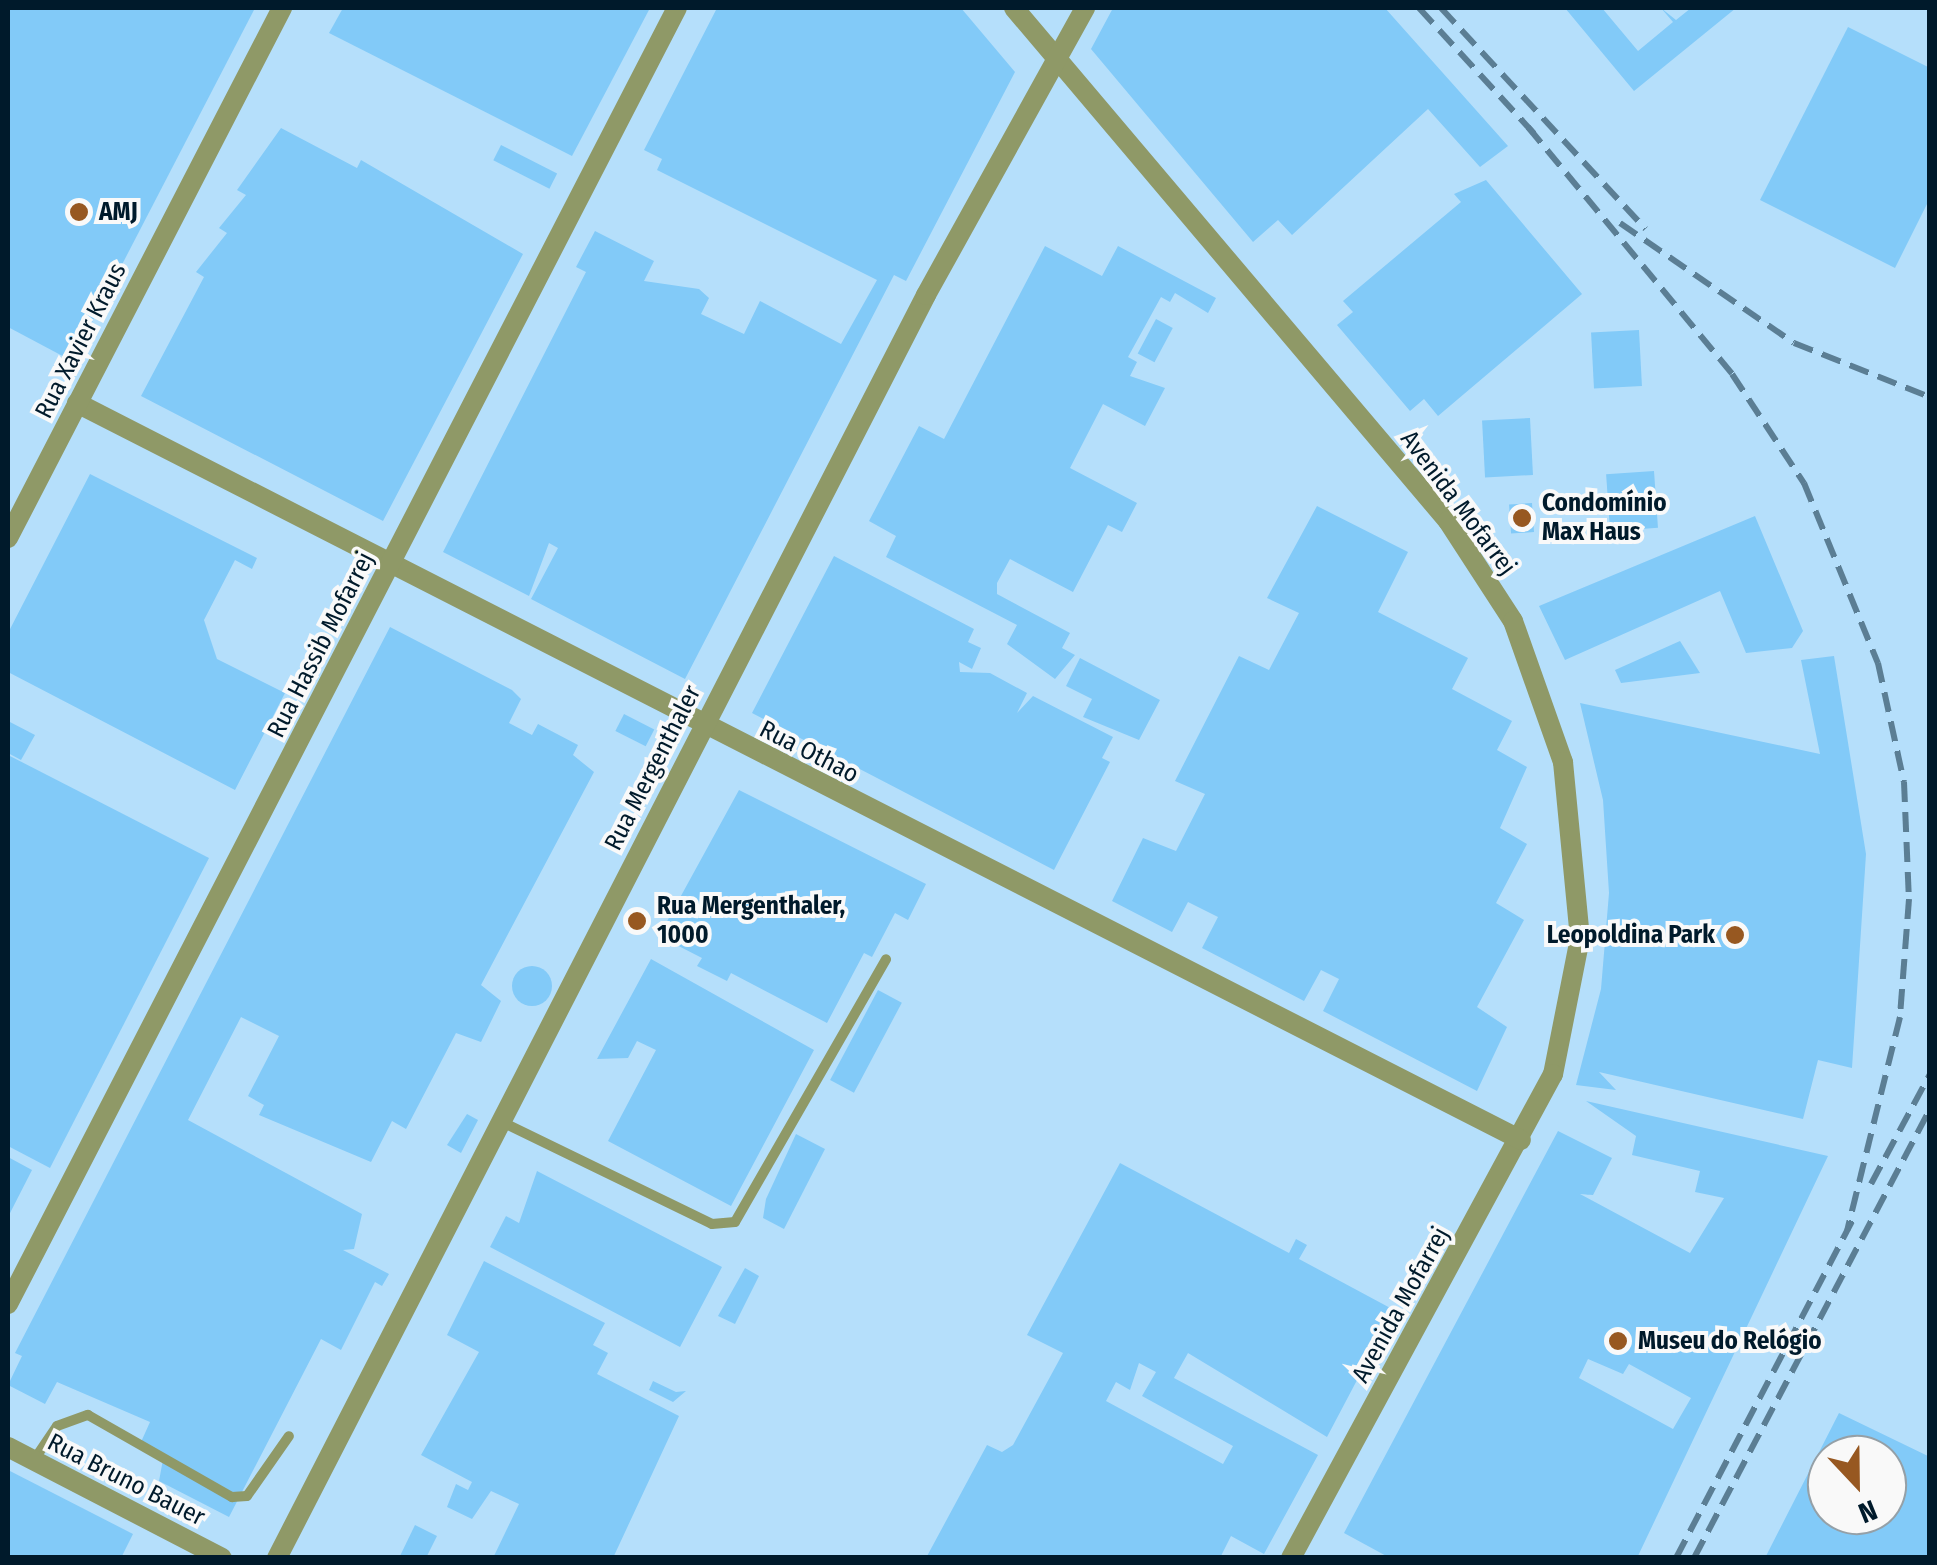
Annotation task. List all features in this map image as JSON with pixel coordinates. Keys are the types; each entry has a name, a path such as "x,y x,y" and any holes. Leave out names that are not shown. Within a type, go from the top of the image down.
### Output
{"street":[{"name":"Rua Xavier Kraus","path":"8,538 282,8"},
{"name":"Rua Hassib Mofarrej","path":"8,1304 677,8"},
{"name":"Avenida Mofarrej","path":"1014,8 1448,521 1531,657 1570,796 1580,938 1553,1074 1521,1140 1291,1558"},
{"name":"Rua Mergenthaler","path":"276,1558 702,727 1085,8"},
{"name":"Rua Othao","path":"77,403 702,727 1521,1140"},
{"name":"Rua Bruno Bauer","path":"8,1447 222,1558"}],"lane":[{"path":"501,1121 712,1224 735,1222 886,960"},
{"path":"34,1460 57,1426 88,1415 232,1497 247,1496 289,1436"}],"building":[{"name":"AMJ","path":"8,8 255,8 72,361 8,327"},
{"path":"343,8 650,8 572,156 329,33"},
{"path":"717,8 961,8 1015,72 906,281 894,275 685,679 531,599 558,548 549,543 529,596 443,552 586,272 576,267 595,231 654,261 644,281 699,289 709,298 701,314 744,334 760,301 841,344 877,280 657,170 662,159 644,150"},
{"path":"1113,8 1385,8 1508,146 1480,167 1428,109 1292,235 1278,220 1253,242 1091,49"},
{"path":"1565,8 1602,8 1638,51 1673,22 1661,8 1676,20 1691,8 1736,8 1634,91"},
{"path":"1848,27 1930,68 1930,198 1895,268 1760,200"},
{"path":"281,128 357,168 361,160 523,254 383,521 141,396 204,277 196,272 227,233 219,228 246,195 237,190"},
{"path":"501,145 557,174 549,189 493,160"},
{"path":"1486,180 1582,294 1438,416 1424,399 1410,411 1337,325 1353,312 1343,301 1461,202 1454,194"},
{"path":"1045,246 1102,276 1118,246 1216,298 1208,313 1175,293 1170,302 1161,297 1128,357 1137,362 1130,376 1165,388 1145,426 1103,404 1070,468 1137,503 1122,532 1108,525 1073,592 1010,559 997,583 997,594 1070,633 1062,648 1075,655 1055,679 1007,644 1017,625 886,557 896,536 869,521 919,426 944,439"},
{"path":"1156,319 1173,328 1154,362 1138,353"},
{"path":"1639,330 1642,386 1594,388 1591,333"},
{"path":"1530,418 1533,475 1485,477 1482,421"},
{"path":"1654,471 1658,528 1610,531 1606,474"},
{"path":"90,474 257,558 252,569 235,560 204,620 217,659 285,693 235,790 8,672 8,633"},
{"name":"Condomínio Max Haus","path":"1532,503 1534,532 1511,534 1509,505"},
{"path":"1317,506 1408,552 1378,612 1468,658 1452,689 1512,721 1497,750 1527,767 1500,828 1527,844 1496,903 1524,920 1477,1007 1507,1027 1477,1091 1323,1011 1339,979 1321,970 1304,1001 1202,948 1218,917 1188,902 1172,932 1112,901 1143,838 1176,851 1205,794 1175,781 1239,656 1269,670 1299,613 1267,598"},
{"path":"1755,516 1803,631 1792,648 1746,653 1720,591 1565,660 1539,606"},
{"path":"834,556 974,629 968,642 981,648 972,669 959,662 960,672 990,673 1027,693 1017,713 1033,696 1113,737 1102,758 1110,762 1054,870 752,713"},
{"path":"390,627 512,690 521,699 509,723 532,735 538,724 578,745 573,755 594,772 481,985 501,1001 481,1042 456,1033 406,1129 392,1121 371,1162 259,1115 264,1105 248,1096 279,1036 241,1017 188,1120 362,1214 354,1249 343,1250 389,1274 382,1286 375,1282 341,1350 321,1339 229,1517 159,1481 164,1454 141,1442 150,1422 57,1382 45,1404 8,1385 22,1356 15,1353"},
{"path":"1680,641 1700,673 1621,683 1615,670"},
{"path":"1834,656 1866,854 1852,1068 1818,1060 1803,1119 1599,1072 1616,1090 1576,1085 1601,989 1609,893 1603,800 1580,703 1820,754 1801,660"},
{"path":"1080,658 1160,700 1139,740 1083,717 1092,699 1066,686"},
{"path":"624,714 654,729 646,746 615,731"},
{"path":"8,721 35,735 21,760 8,753"},
{"path":"8,755 209,858 50,1168 8,1146"},
{"path":"739,790 926,884 908,920 895,913 872,957 864,953 827,1023 731,973 727,981 697,966 702,958 659,936"},
{"path":"651,959 814,1050 731,1206 608,1141 656,1050 637,1041 628,1058 597,1059"},
{"path":"532,966 546,972 552,986 546,1000 532,1006 518,1000 512,986 518,972"},
{"path":"878,990 902,1003 854,1093 830,1080"},
{"path":"1586,1101 1828,1156 1637,1558 1390,1558 1344,1533 1558,1131 1612,1158 1593,1195 1580,1194 1690,1253 1724,1198 1695,1192 1700,1171 1632,1155 1636,1136","holes":["1588,1359 1623,1374 1629,1364 1691,1398 1673,1429 1579,1378"]},
{"path":"467,1114 478,1120 461,1153 447,1145"},
{"path":"796,1134 825,1149 784,1229 763,1218 766,1199"},
{"path":"8,1157 32,1170 8,1217"},
{"path":"1120,1163 1289,1253 1296,1239 1307,1245 1299,1259 1394,1310 1327,1437 1188,1353 1174,1378 1318,1455 1264,1554 1231,1536 1220,1558 926,1558 987,1445 1002,1452 1013,1445 1063,1353 1027,1335","holes":["1139,1363 1156,1372 1142,1396 1233,1446 1223,1464 1106,1401 1116,1382 1130,1390"]},
{"path":"537,1171 722,1267 680,1347 490,1247 506,1216 519,1223"},
{"path":"484,1261 605,1323 593,1345 608,1353 597,1374 679,1416 613,1558 493,1558 519,1504 491,1491 472,1519 447,1507 456,1484 468,1490 472,1482 421,1455 479,1352 447,1335"},
{"path":"745,1268 759,1276 735,1324 718,1316"},
{"path":"653,1381 676,1392 686,1391 673,1402 649,1390"},
{"path":"1839,1413 1884,1435 1828,1435"},
{"path":"1907,1446 1930,1457 1930,1558 1765,1558 1807,1476 1807,1535 1907,1535"},
{"path":"8,1470 133,1534 121,1558 8,1558"},
{"path":"415,1525 437,1536 426,1558 399,1558"}],"railway":[{"path":"1419,8 1537,137"},
{"path":"1441,8 1646,229"},
{"path":"1528,127 1732,374 1804,483 1878,663 1904,782 1909,899 1900,1017 1847,1231"},
{"path":"1620,223 1794,343 1930,397"},
{"path":"1871,1184 1930,1074"},
{"path":"1694,1558 1930,1109"},
{"path":"1676,1558 1853,1220"}],"place":[{"name":"AMJ","path":"79,212"},
{"name":"Condomínio Max Haus","path":"1522,518"},
{"name":"Rua Mergenthaler, 1000","path":"637,921"},
{"name":"Leopoldina Park","path":"1735,935"},
{"name":"Museu do Relógio","path":"1618,1341"}]}
